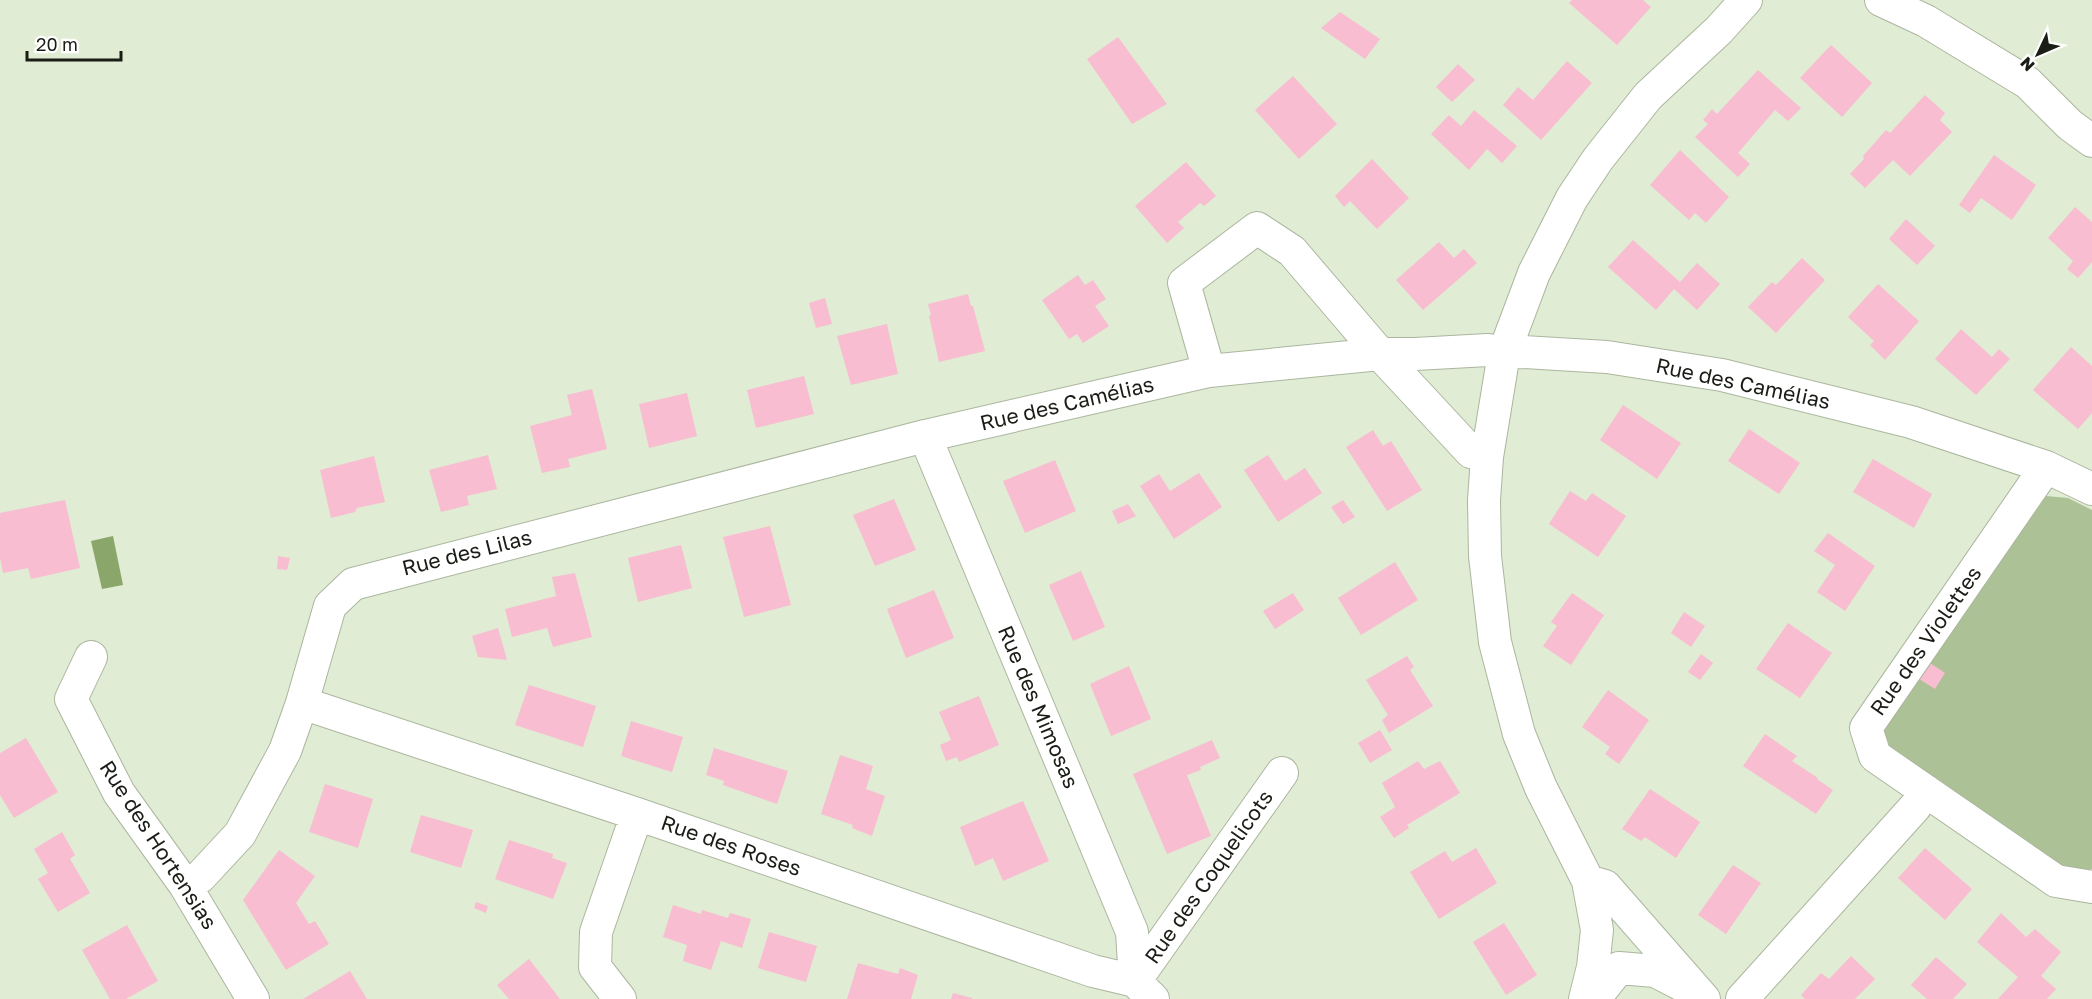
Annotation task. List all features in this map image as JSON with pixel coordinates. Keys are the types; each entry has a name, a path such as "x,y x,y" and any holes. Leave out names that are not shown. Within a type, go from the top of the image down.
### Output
{"street":[{"path":"1585,999 1593,967 1597,930 1588,881 1541,788 1519,734 1495,642 1485,556 1484,500 1487,457 1504,353 1534,273 1572,198 1598,159 1648,96 1719,30 1746,0"},
{"path":"1881,0 1926,21 2028,83 2070,125 2092,141"},
{"path":"1209,371 1184,283 1257,228 1292,250 1380,354 1471,452 1487,457"},
{"name":"Rue des Camélias","path":"925,436 1209,371 1380,354 1488,350 1504,353 1607,357 1722,375 1911,422 2046,467 2092,489"},
{"name":"Rue des Lilas","path":"185,885 200,877 240,834 285,751 302,704 330,606 353,584 925,436"},
{"name":"Rue des Mimosas","path":"925,436 1132,932 1144,990"},
{"name":"Rue des Violettes","path":"2046,467 1866,728 1875,756 2056,881 2092,887"},
{"name":"Rue des Hortensias","path":"91,657 71,699 119,793 185,885 253,999"},
{"name":"Rue des Roses","path":"302,704 637,814 1093,970 1144,990"},
{"name":"Rue des Coquelicots","path":"1144,990 1282,773"},
{"path":"1742,999 1915,807 1926,791"},
{"path":"620,999 595,967 596,932 637,814"},
{"path":"1588,881 1605,886 1700,996"},
{"path":"1597,930 1634,920"},
{"path":"1594,999 1619,968 1655,971 1700,996"}],"shaded area":[{"path":"2046,496 2068,498 2092,510 2092,869 2086,871 2071,871 1893,753 1885,742 1882,730 2032,510"},
{"path":"113,536 123,585 102,589 91,541"}],"building":[{"path":"1572,0 1643,0 1651,7 1617,45 1569,3"},
{"path":"1340,12 1380,39 1365,59 1321,28"},
{"path":"1118,37 1167,104 1132,124 1087,59"},
{"path":"1831,45 1872,83 1842,117 1800,78"},
{"path":"1567,61 1592,83 1541,140 1503,105 1518,87 1533,100"},
{"path":"1458,64 1475,80 1452,102 1436,87"},
{"path":"1758,70 1801,108 1788,121 1775,110 1738,153 1750,164 1738,177 1695,137 1708,124 1703,120 1712,109 1717,114"},
{"path":"1293,76 1337,124 1299,159 1255,110"},
{"path":"1925,95 1945,113 1940,120 1952,132 1910,176 1893,160 1865,188 1850,174 1886,130 1890,133"},
{"path":"1474,110 1517,146 1502,163 1487,149 1469,170 1431,134 1449,115 1461,126"},
{"path":"1680,150 1729,197 1706,223 1695,213 1689,220 1650,185"},
{"path":"1994,155 2036,185 2012,220 1981,198 1970,213 1959,205"},
{"path":"1372,159 1409,198 1377,229 1350,201 1344,207 1335,196"},
{"path":"1186,162 1216,196 1204,206 1200,203 1178,222 1184,228 1167,243 1135,206"},
{"path":"2075,207 2092,222 2092,262 2078,278 2067,269 2073,261 2048,238"},
{"path":"1906,219 1935,246 1917,265 1889,239"},
{"path":"1633,240 1680,282 1697,263 1720,284 1697,310 1674,289 1656,310 1608,267"},
{"path":"1439,242 1454,258 1464,249 1477,263 1423,310 1396,280"},
{"path":"1802,258 1825,280 1776,333 1748,307 1772,282 1776,285"},
{"path":"1078,275 1085,285 1093,280 1106,299 1095,306 1109,326 1083,343 1077,334 1069,339 1042,300"},
{"path":"1878,284 1919,321 1885,360 1870,345 1874,341 1848,317"},
{"path":"968,294 985,351 939,362 928,304"},
{"path":"825,298 832,324 816,328 809,303"},
{"path":"887,324 898,374 851,385 837,336"},
{"path":"1961,329 1992,357 1999,349 2010,359 1976,395 1935,359"},
{"path":"2071,347 2092,366 2092,413 2078,429 2033,390"},
{"path":"804,376 814,414 756,428 747,390"},
{"path":"592,389 607,449 568,459 570,467 542,473 530,426 572,415 567,395"},
{"path":"687,393 697,436 649,448 639,404"},
{"path":"1623,405 1681,443 1657,479 1600,440"},
{"path":"1749,429 1800,463 1779,494 1728,461"},
{"path":"1373,430 1383,446 1391,441 1422,490 1387,511 1346,447"},
{"path":"488,455 497,489 467,496 469,505 441,512 429,470"},
{"path":"1268,455 1285,481 1305,468 1322,493 1278,522 1244,470"},
{"path":"374,456 385,502 357,508 355,512 331,518 320,470"},
{"path":"1873,459 1932,494 1914,528 1853,492"},
{"path":"1055,460 1076,511 1025,533 1003,481"},
{"path":"1199,473 1222,507 1174,539 1140,486 1159,474 1170,491"},
{"path":"1570,491 1586,501 1592,493 1626,516 1598,557 1549,524"},
{"path":"894,499 916,550 875,566 853,515"},
{"path":"65,500 80,568 31,579 28,568 3,573 0,558 0,513"},
{"path":"1343,500 1355,517 1343,524 1331,507"},
{"path":"1128,504 1136,516 1118,524 1112,511"},
{"path":"770,526 791,605 744,617 723,537"},
{"path":"1828,533 1875,566 1845,611 1817,592 1835,565 1814,551"},
{"path":"681,545 692,588 638,602 628,558"},
{"path":"278,556 290,558 287,570 277,569"},
{"path":"1395,562 1418,600 1361,635 1338,598"},
{"path":"1081,571 1105,627 1073,641 1049,585"},
{"path":"575,573 592,637 553,647 547,628 512,637 505,609 556,596 552,577"},
{"path":"934,590 954,638 906,658 887,609"},
{"path":"1293,593 1304,610 1275,629 1263,611"},
{"path":"1572,593 1604,615 1571,665 1543,646 1557,626 1551,622"},
{"path":"1684,612 1705,626 1691,647 1671,633"},
{"path":"1788,623 1832,653 1800,698 1756,669"},
{"path":"498,628 507,660 478,657 472,636"},
{"path":"1701,654 1713,663 1700,680 1688,672"},
{"path":"1407,656 1414,667 1410,670 1433,706 1389,733 1382,720 1388,715 1366,680"},
{"path":"1930,663 1945,673 1935,689 1919,679"},
{"path":"1129,666 1151,719 1111,736 1090,684"},
{"path":"529,685 596,706 583,747 515,725"},
{"path":"1608,690 1649,720 1619,764 1605,754 1610,747 1582,727"},
{"path":"979,696 999,745 959,762 957,757 946,761 940,745 951,740 939,712"},
{"path":"631,721 683,737 672,772 621,756"},
{"path":"1380,730 1392,750 1370,763 1358,743"},
{"path":"1765,734 1797,756 1792,761 1833,790 1816,814 1743,766"},
{"path":"26,738 58,792 14,818 0,795 0,753"},
{"path":"1212,740 1220,758 1200,767 1201,770 1187,775 1211,836 1167,854 1133,774"},
{"path":"714,748 788,771 777,804 723,785 724,781 706,775"},
{"path":"840,755 873,766 866,789 885,796 872,836 852,828 853,825 821,814"},
{"path":"1418,761 1424,769 1440,761 1460,793 1407,825 1409,828 1394,838 1380,817 1395,807 1382,783"},
{"path":"325,784 373,799 358,848 309,832"},
{"path":"1650,789 1700,822 1676,858 1645,837 1641,841 1622,829"},
{"path":"1023,801 1049,861 1003,881 993,858 975,866 960,827"},
{"path":"421,815 473,830 461,868 410,852"},
{"path":"62,832 75,855 70,859 90,893 58,912 38,879 48,873 34,849"},
{"path":"509,840 553,854 552,858 567,863 553,899 495,879"},
{"path":"1476,848 1497,883 1439,919 1410,872 1445,851 1452,862"},
{"path":"1925,848 1972,889 1945,920 1898,878"},
{"path":"279,850 315,876 296,903 309,924 315,921 329,944 286,970 243,900"},
{"path":"1733,865 1761,883 1726,934 1698,915"},
{"path":"476,902 488,906 486,913 474,908"},
{"path":"673,905 701,914 702,910 728,918 730,913 751,919 742,948 721,941 711,970 683,961 687,945 663,937"},
{"path":"2001,913 2026,937 2035,929 2061,952 2041,976 2056,989 2047,999 1998,999 2018,977 1977,942"},
{"path":"1504,923 1537,975 1506,995 1473,942"},
{"path":"127,925 158,981 126,999 110,999 82,950"},
{"path":"769,932 817,946 806,982 758,968"},
{"path":"1851,956 1875,979 1855,999 1805,999 1801,995 1821,973 1829,979"},
{"path":"1936,957 1967,984 1953,999 1927,999 1911,985"},
{"path":"529,959 560,999 509,999 497,985"},
{"path":"858,963 898,974 900,968 918,975 911,999 847,999"},
{"path":"350,971 367,999 303,999"},
{"path":"953,993 972,998 972,999 951,999"}]}
